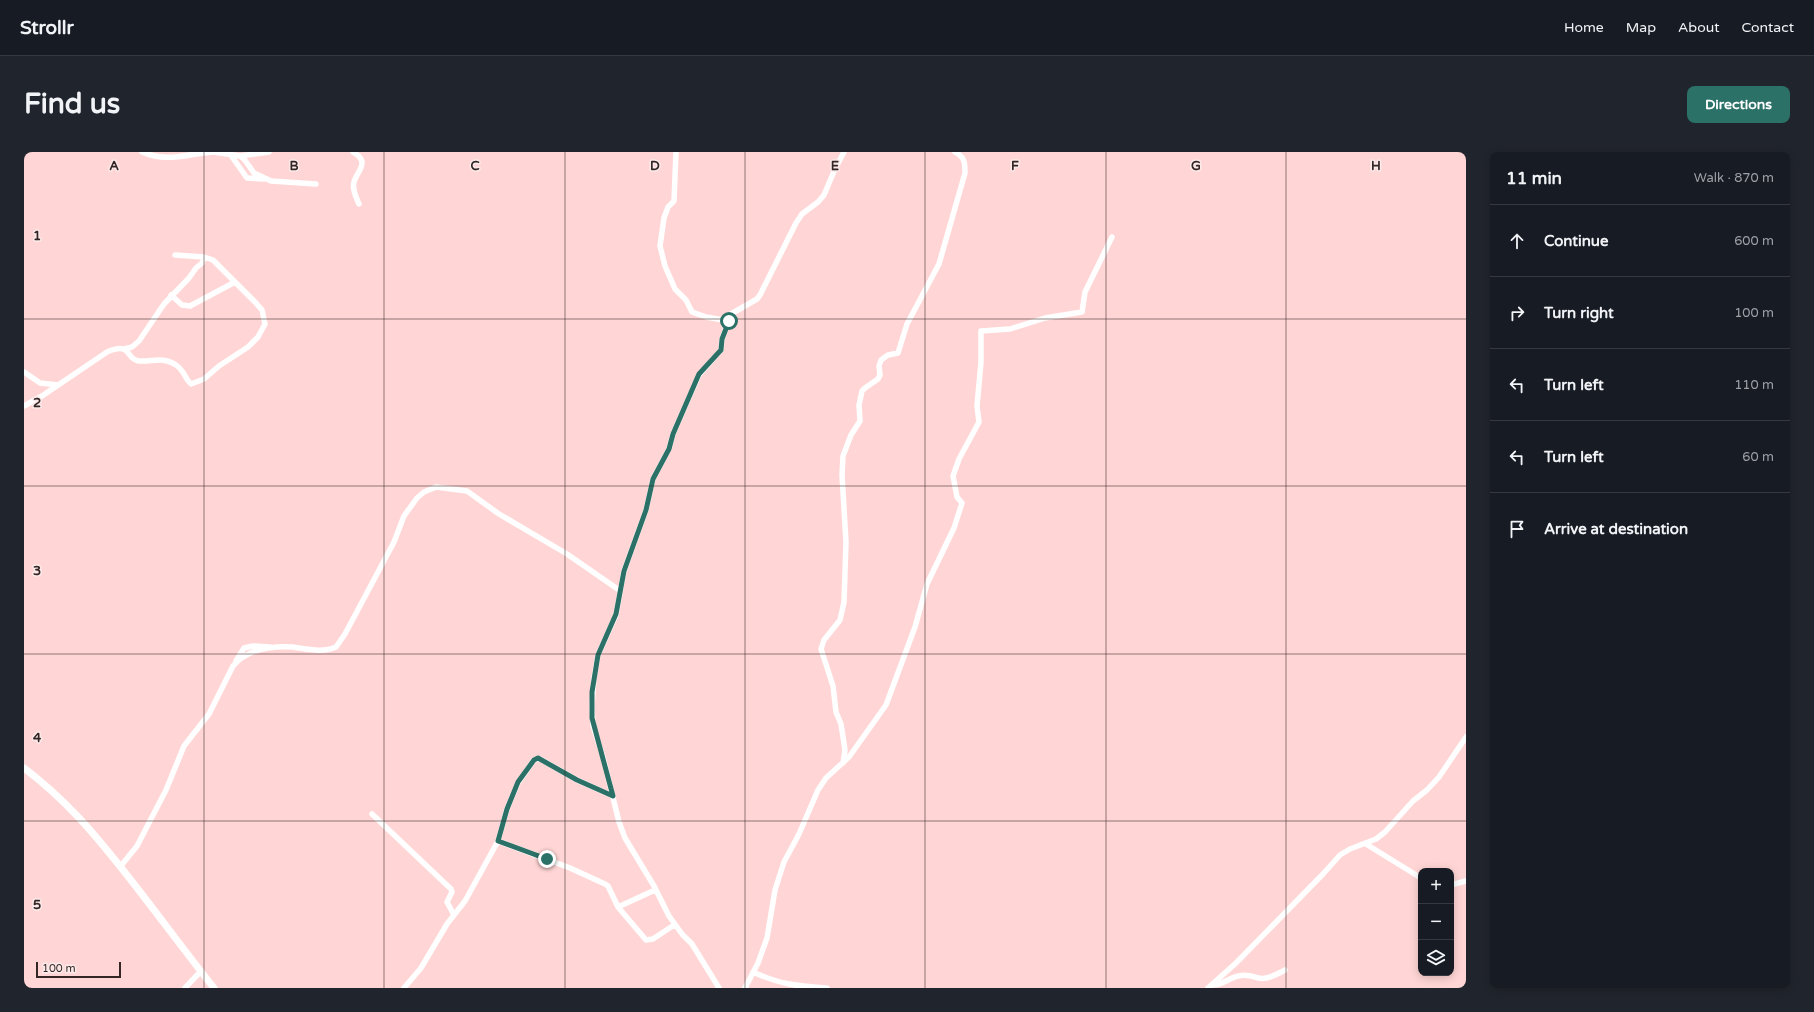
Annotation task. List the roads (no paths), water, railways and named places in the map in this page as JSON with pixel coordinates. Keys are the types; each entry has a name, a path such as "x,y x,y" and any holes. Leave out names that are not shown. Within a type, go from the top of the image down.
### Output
{"street":[{"path":"142,152 159,158 168,159 214,152 230,153 240,156 254,173 265,179"},
{"path":"240,156 269,152"},
{"path":"354,152 360,157 362,164 361,170 354,181 353,188 359,204"},
{"path":"676,152 674,201 668,207 666,212 660,243 665,266 675,289 686,300 692,312 706,317 729,321"},
{"path":"719,988 692,944 674,925 656,890 625,838 604,757 593,726 592,692 598,655 616,614 619,590 627,560 646,510 653,479 669,449 673,434 699,374 721,350 722,339 732,314 757,299 760,295 796,223 802,214 818,202 824,195 844,152"},
{"path":"843,763 845,745 841,724 835,705 833,686 821,649 824,640 840,620 844,602 846,542 842,475 843,456 851,435 860,420 859,405 862,391 878,379 880,375 879,366 881,360 888,355 898,352 907,324 939,264 965,173 965,163 963,157 955,152"},
{"path":"230,153 247,178 288,183 316,184"},
{"path":"745,988 767,938 775,890 784,862 799,834 818,790 826,778 843,763 881,715 915,627 928,580 958,520 962,503 957,497 953,476 959,459 979,422 977,406 981,362 981,331 1010,329 1045,318 1082,312 1085,292 1112,237"},
{"path":"124,349 134,360 158,359 172,362 183,371 189,383 198,383 248,347 258,337 265,326 262,310 213,260 204,257 175,255"},
{"path":"24,406 107,352 117,348 124,349 132,347 139,341 171,296 202,263 204,257"},
{"path":"171,296 182,305 190,306 235,282"},
{"path":"24,372 40,383 58,385"},
{"path":"120,867 137,846 166,790 184,746 209,714 233,666 244,648 253,646 322,650 336,647 346,634 394,542 404,516 417,498 424,492 436,487 467,491 499,514 567,554 619,590"},
{"path":"1209,987 1236,963 1340,855 1350,849 1376,839 1385,832 1439,777 1466,737"},
{"path":"404,988 421,968 454,915 465,901 498,841 507,809 518,782 534,760 538,758 577,780 613,796"},
{"path":"24,768 48,786 77,815 120,867 214,988"},
{"path":"372,814 451,889 452,892 447,902 454,915"},
{"path":"498,841 570,868 608,886 618,908 646,940 653,939 674,925"},
{"path":"1366,844 1418,876"},
{"path":"1454,883 1466,881"},
{"path":"618,908 656,890"},
{"path":"1270,985 1286,970"},
{"path":"185,988 201,971"},
{"path":"753,972 786,984 827,988"},
{"path":"1209,987 1222,984 1237,976 1243,975 1259,985"}]}
